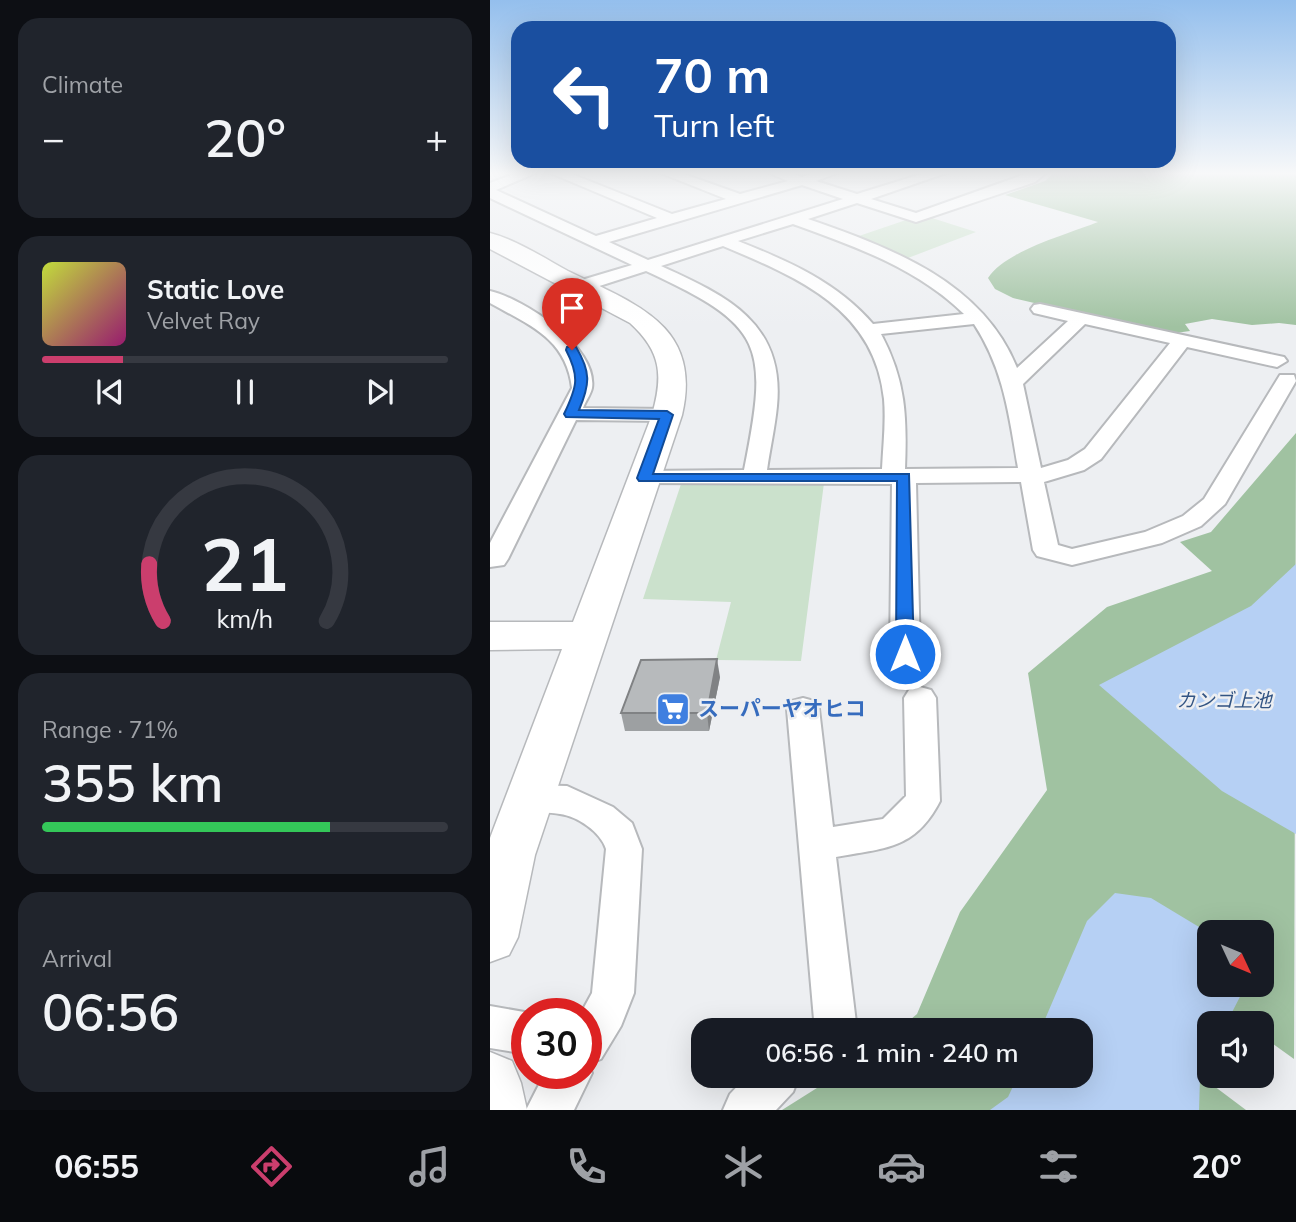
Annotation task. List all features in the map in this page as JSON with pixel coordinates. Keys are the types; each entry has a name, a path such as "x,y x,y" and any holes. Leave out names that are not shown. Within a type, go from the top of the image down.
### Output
{"street":[{"path":"560,224 718,299 753,333 761,346 768,386 754,477"},
{"path":"595,241 655,224"},
{"path":"581,286 779,224"},
{"path":"807,224 880,250 916,267 947,288 976,318 1007,362 1046,550 1072,557 1176,530 1192,522 1213,503 1282,370 1183,340 1040,309"},
{"path":"490,240 633,314 660,338 671,359 675,382 667,415 509,855 490,937"},
{"path":"724,241 785,266 817,283 845,305 869,330 887,364 893,392 905,654"},
{"path":"490,296 557,336 572,350 580,366 582,388 495,559 490,559"},
{"path":"869,330 976,318"},
{"path":"1013,383 1081,318"},
{"path":"644,478 1030,476 1058,471 1093,454 1183,340"},
{"path":"570,414 667,415"},
{"path":"490,636 587,635"},
{"path":"818,845 893,832 923,802 920,698"},
{"path":"803,709 835,1018"},
{"path":"528,799 567,800 601,817 619,833 624,849 613,993 602,1011"},
{"path":"490,1027 511,1030"},
{"path":"490,1083 495,1110"},
{"path":"746,1110 765,1088"},
{"path":"549,1110 561,1089"}],"green space":[{"path":"895,224 950,224 976,232 908,258 856,237"},
{"path":"1093,224 1296,224 1296,325 1252,325 1212,319 1185,324 1190,331 1168,334 1013,298 995,289 988,278 996,268 1038,244"},
{"path":"1296,433 1294,1059 1274,1045 1274,1011 1197,1011 1197,1088 1217,1088 1246,1110 782,1110 817,1088 1093,1088 1093,1018 912,1018 917,1014 960,912 1047,790 1028,673 1107,607 1212,571 1180,542 1211,532"},
{"path":"682,481 824,483 801,661 716,660 731,602 643,599"}],"water":[{"name":"カンゴ上池","path":"1296,564 1296,834 1222,791 1099,685 1251,606"},
{"path":"1115,893 1151,898 1197,926 1197,998 1239,998 1233,1011 1197,1011 1199,1110 990,1110 1008,1097 1012,1088 1093,1088 1093,1018 1046,1018 1087,921"}],"building":[{"name":"スーパーヤオヒコ","path":"717,659 707,713 621,713 641,660"}],"place":[{"name":"スーパーヤオヒコ","path":"673,709"}],"route":[{"path":"572,350 580,366 582,388 570,414 667,415 644,478 904,477 905,654"}]}
